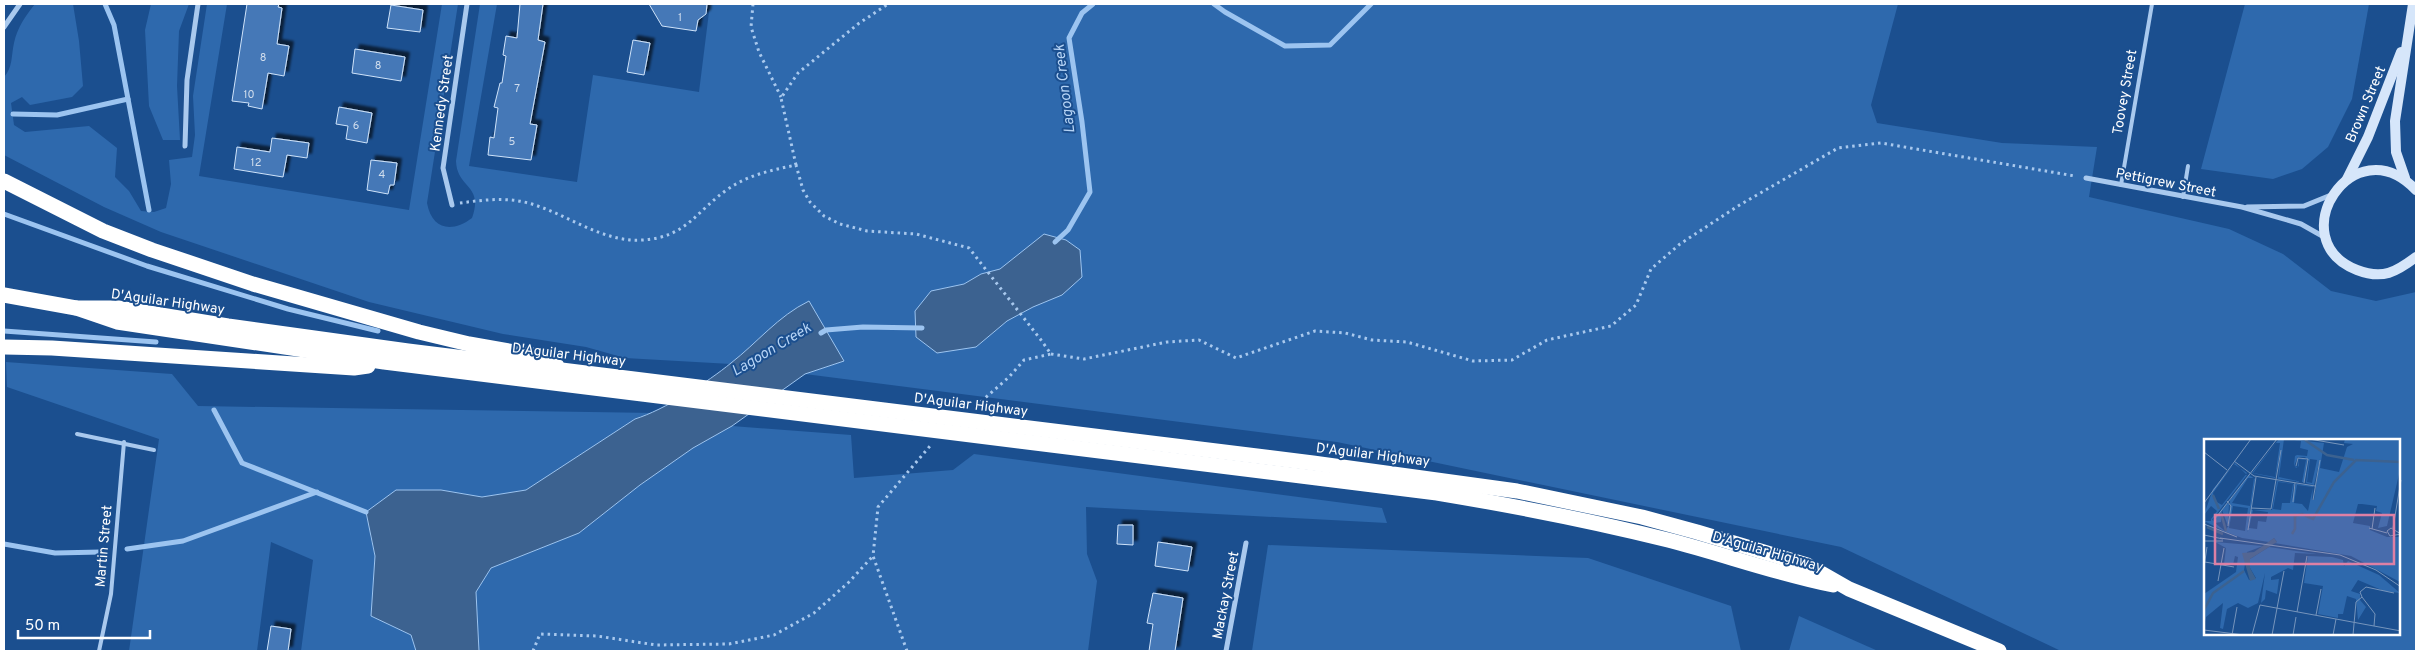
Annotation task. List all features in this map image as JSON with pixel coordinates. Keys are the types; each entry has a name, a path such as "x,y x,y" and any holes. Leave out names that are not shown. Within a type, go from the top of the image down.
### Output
{"highway":[{"path":"4,181 103,231 152,250 361,317 418,332 537,356 567,371"},
{"name":"D'Aguilar Highway","path":"4,295 76,308 116,322 384,362 1437,493 1517,506 1613,526 1739,559 1801,578 1849,588"},
{"name":"D'Aguilar Highway","path":"76,308 118,308 228,326 567,371 1442,479 1517,491 1642,518 1705,534 1807,565 1849,588 1999,651"},
{"path":"4,347 52,348 354,368 384,362"}],"main road":[{"name":"Brown Street","path":"2404,178 2396,152 2395,121 2413,4"},
{"name":"Brown Street","path":"2346,181 2368,137 2407,38"},
{"path":"2416,190 2404,178 2376,169 2352,176 2332,195 2325,212 2324,227 2334,254 2347,266 2368,274 2380,275 2398,270 2416,257"}],"street":[{"path":"4,27 20,4"},
{"path":"185,146 187,80 198,4"},
{"name":"Kennedy Street","path":"452,204 443,168 468,4"},
{"name":"Pettigrew Street","path":"2086,178 2242,207 2301,224 2327,238"},
{"name":"Pettigrew Street","path":"2242,207 2304,206 2332,195"},
{"name":"Mackay Street","path":"1226,651 1246,543"}],"lane":[{"name":"Toovey Street","path":"2121,185 2152,4"},
{"path":"2183,197 2188,166"},
{"path":"77,434 124,442 154,450"},
{"name":"Martin Street","path":"99,651 111,594 124,442"}],"path":[{"path":"753,4 751,28 781,98 796,166 803,190 810,202 824,216 840,224 867,231 916,234 969,248 1051,354"},
{"path":"781,98 798,73 858,24 888,4"},
{"path":"972,409 1009,377 1024,360 1051,354 1084,359 1167,342 1199,340 1236,358 1315,331 1345,333 1372,340 1407,342 1472,361 1512,360 1547,340 1611,326 1636,305 1652,268 1680,244 1738,206 1838,148 1881,143 2086,178"},
{"path":"452,204 506,199 527,202 622,238 641,240 661,238 679,231 718,197 744,180 773,170 796,166"},
{"path":"907,651 873,556 878,508 921,454 936,441"},
{"path":"533,651 540,634 597,636 656,645 729,644 774,635 814,613 849,582 873,556"}],"shaded area":[{"path":"35,4 73,4 83,86 72,97 30,105 22,97 11,103 14,125 25,132 89,126 117,148 115,177 129,191 141,211 154,212 166,208 171,184 169,160 192,157 195,135 193,96 207,4 227,4 199,176 409,210 442,4 458,4 427,203 433,219 438,224 450,227 465,223 472,218 475,207 475,199 457,170 456,161 480,4 497,4 469,166 577,182 593,75 699,92 710,4 1898,4 1871,105 1877,123 2002,143 2097,147 2089,197 2229,229 2283,254 2331,291 2376,301 2416,292 2416,651 2061,651 1841,547 1337,442 805,374 844,361 763,335 731,364 625,358 586,347 503,334 369,302 161,232 104,207 4,155 4,77 10,65 17,32","holes":["1000,269 1033,307 1007,321 976,347 931,291 964,284 981,274"]},
{"path":"151,4 189,4 179,31 177,86 180,140 163,140 149,106 145,30"},
{"path":"2245,4 2369,4 2352,99 2328,147 2302,169 2273,179 2201,169"},
{"path":"6,362 172,374 198,406 655,413 635,419 526,490 482,497 441,490 370,535 375,556 372,616 411,635 416,651 301,651 313,560 271,542 257,651 129,651 159,439 7,387"},
{"path":"732,426 851,435 854,478 953,470 974,454 1382,508 1387,523 1086,507 1087,554 1097,581 1088,651 479,651 476,592 491,568 579,533 640,485 693,448"},
{"path":"1268,545 1588,558 1731,606 1741,651 1252,651"},
{"path":"1799,616 1878,651 1789,651"}],"water":[{"path":"1044,234 1066,240 1080,250 1082,277 1062,295 1033,307 1007,321 976,347 937,353 916,337 915,311 931,291 964,284 981,274 1000,269"},
{"path":"809,301 844,361 805,374 732,426 693,448 640,485 579,533 491,568 476,592 479,651 416,651 411,635 371,616 375,556 366,512 396,490 441,490 482,497 526,490 635,419 659,409 698,387 741,355 787,314"}],"building":[{"path":"247,4 279,4 278,7 282,8 277,44 289,46 284,76 268,73 262,109 248,106 249,103 232,101"},
{"path":"520,4 543,4 538,40 545,42 530,124 537,125 531,160 488,155 490,137 494,138 498,108 494,107 500,83 502,83 506,56 503,55 506,36 517,38"},
{"path":"649,4 707,4 706,14 698,20 696,31 662,26"},
{"path":"391,5 423,10 420,32 387,28"},
{"path":"633,40 650,43 644,75 627,72"},
{"path":"355,49 405,57 401,81 352,73"},
{"path":"339,107 372,113 367,143 346,139 348,126 336,124"},
{"path":"272,138 309,143 307,158 287,155 283,177 234,169 237,147 270,152"},
{"path":"371,160 397,163 394,185 390,185 388,194 367,190"},
{"path":"1118,525 1133,525 1133,545 1117,544"},
{"path":"1158,542 1192,547 1188,571 1155,566"},
{"path":"1153,593 1183,598 1175,651 1149,651 1153,624 1147,623"},
{"path":"271,626 291,629 288,651 267,651"}],"waterway":[{"path":"105,4 114,25 149,210"},
{"name":"Lagoon Creek","path":"1055,242 1068,230 1090,192 1082,122 1069,38 1082,13 1093,4"},
{"name":"Lagoon Creek","path":"1214,4 1285,46 1330,45 1371,4"},
{"path":"13,114 57,115 128,99"},
{"path":"4,214 147,266 288,309 378,331"},
{"name":"Lagoon Creek","path":"821,333 826,330 863,327 922,328"},
{"path":"4,331 156,342"},
{"path":"214,410 242,463 366,512"},
{"path":"127,549 183,541 317,492"},
{"path":"4,544 55,553 101,552"}]}
